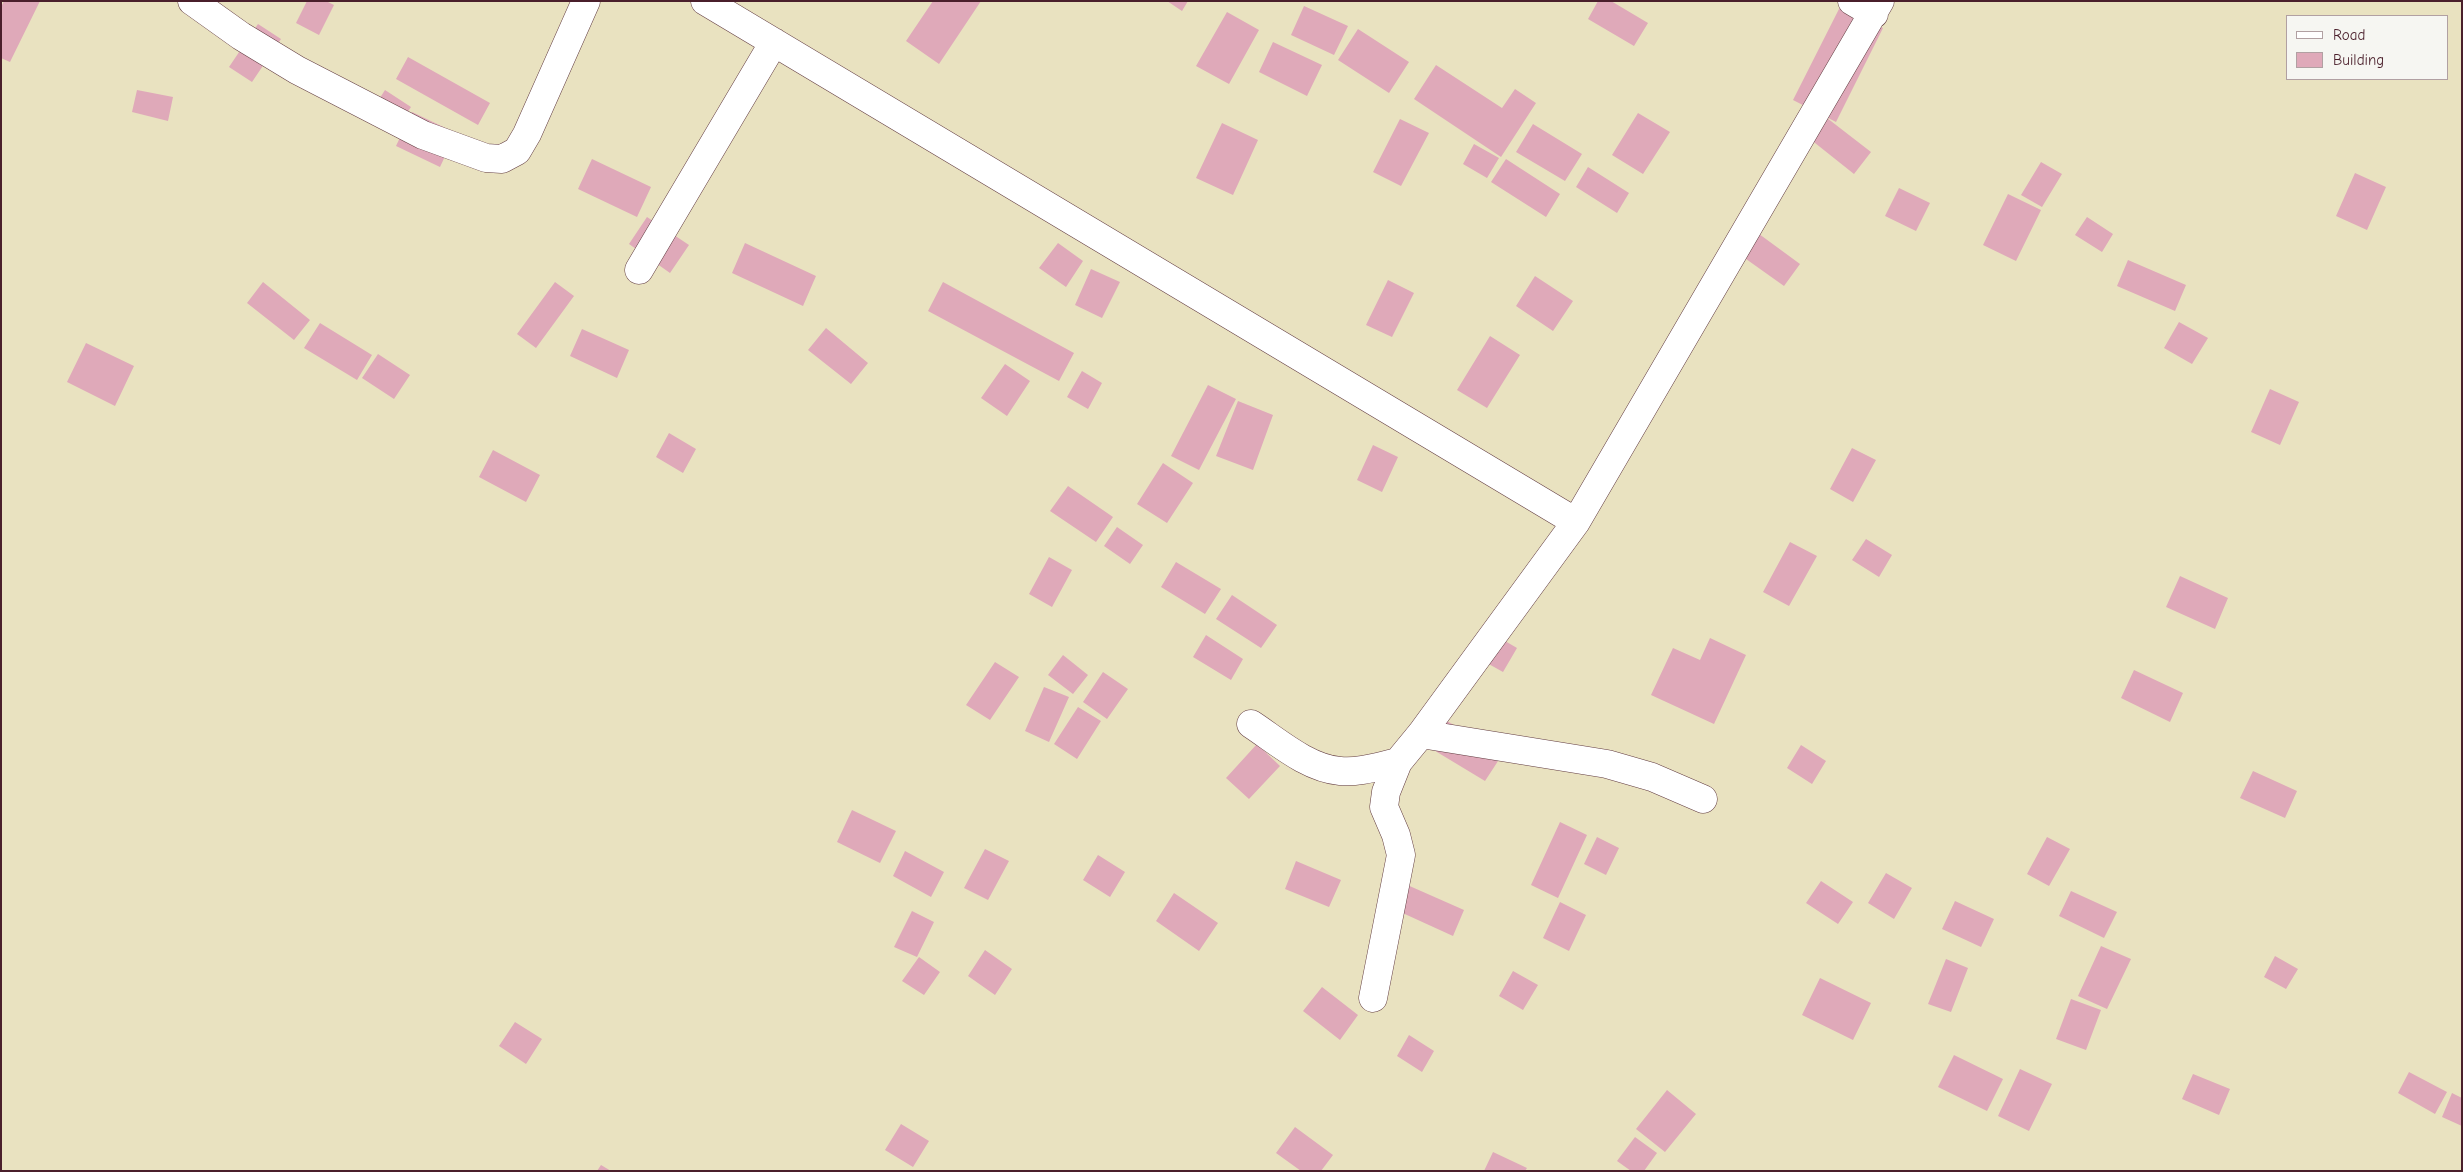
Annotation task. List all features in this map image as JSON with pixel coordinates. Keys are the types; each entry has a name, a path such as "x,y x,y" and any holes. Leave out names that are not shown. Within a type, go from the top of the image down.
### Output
{"street":[{"path":"192,1 241,36 297,70 423,135 486,158 502,159 517,151 527,134 586,1"},
{"path":"705,1 1576,522"},
{"path":"1373,998 1401,855 1396,835 1384,807 1386,792 1398,762 1421,734 1576,522 1869,6"},
{"path":"640,270 774,42"},
{"path":"1250,724 1305,760 1340,772 1367,769 1398,762"},
{"path":"1421,734 1607,764 1652,777 1703,799"}],"building":[{"path":"4,1 40,1 10,62 1,58 1,7"},
{"path":"307,1 326,1 334,5 319,35 296,23"},
{"path":"933,1 981,1 939,64 906,41"},
{"path":"1167,1 1188,1 1182,11"},
{"path":"1598,1 1611,1 1648,23 1634,46 1588,19"},
{"path":"1304,6 1348,26 1334,55 1291,35"},
{"path":"1840,7 1883,28 1836,122 1793,100"},
{"path":"1227,12 1259,30 1229,84 1196,66"},
{"path":"258,24 281,39 252,82 229,67"},
{"path":"1358,29 1409,62 1389,93 1338,60"},
{"path":"1273,42 1322,65 1307,96 1259,72"},
{"path":"408,57 490,103 478,125 396,79"},
{"path":"1436,65 1502,108 1515,89 1536,103 1501,157 1414,99"},
{"path":"137,90 173,97 168,121 132,112"},
{"path":"385,90 411,107 394,132 369,115"},
{"path":"412,112 456,133 440,167 396,146"},
{"path":"1638,113 1670,132 1643,174 1612,155"},
{"path":"1827,118 1871,152 1854,174 1810,139"},
{"path":"1400,119 1429,133 1401,186 1373,172"},
{"path":"1222,123 1258,140 1233,195 1196,178"},
{"path":"1533,124 1582,154 1565,181 1516,152"},
{"path":"1474,144 1499,158 1487,178 1463,164"},
{"path":"592,159 651,187 637,217 578,189"},
{"path":"1506,159 1560,194 1546,217 1491,182"},
{"path":"2041,162 2062,174 2042,207 2021,195"},
{"path":"1588,167 1629,193 1617,213 1576,187"},
{"path":"2355,173 2386,187 2367,230 2336,216"},
{"path":"1899,188 1930,203 1916,231 1885,216"},
{"path":"2008,194 2041,210 2016,261 1983,245"},
{"path":"647,217 689,245 670,273 629,244"},
{"path":"2087,217 2113,234 2102,252 2075,235"},
{"path":"1755,231 1800,264 1784,286 1739,254"},
{"path":"745,243 816,276 803,306 732,273"},
{"path":"1058,243 1083,261 1066,287 1039,268"},
{"path":"2128,260 2186,285 2175,311 2117,286"},
{"path":"1091,269 1120,282 1102,318 1075,305"},
{"path":"1535,276 1573,301 1553,331 1516,306"},
{"path":"1388,280 1414,293 1392,337 1366,325"},
{"path":"263,282 310,320 294,340 247,303"},
{"path":"555,282 574,296 536,348 517,334"},
{"path":"943,282 1074,353 1059,381 928,311"},
{"path":"2179,322 2208,338 2192,364 2164,348"},
{"path":"320,323 372,355 357,380 304,348"},
{"path":"826,328 868,363 851,384 808,350"},
{"path":"582,329 629,350 617,378 570,356"},
{"path":"1490,336 1520,355 1487,408 1457,390"},
{"path":"86,343 134,366 115,406 67,382"},
{"path":"378,354 410,375 394,399 362,378"},
{"path":"1005,364 1030,381 1007,416 981,398"},
{"path":"1082,371 1102,383 1088,409 1067,397"},
{"path":"1208,385 1236,399 1199,470 1171,456"},
{"path":"2270,389 2299,402 2280,445 2251,432"},
{"path":"1238,401 1273,415 1253,470 1216,456"},
{"path":"669,433 696,449 683,473 656,457"},
{"path":"1373,445 1398,457 1382,492 1357,480"},
{"path":"1852,448 1876,460 1853,502 1830,489"},
{"path":"493,450 540,475 526,502 479,477"},
{"path":"1163,463 1193,483 1167,523 1137,504"},
{"path":"1068,486 1113,517 1096,542 1050,511"},
{"path":"1117,527 1143,545 1130,564 1104,546"},
{"path":"1866,539 1892,555 1879,577 1852,560"},
{"path":"1790,542 1817,556 1789,606 1763,592"},
{"path":"1049,557 1072,570 1052,607 1029,594"},
{"path":"1176,562 1221,589 1205,614 1161,587"},
{"path":"2180,576 2228,598 2215,629 2166,607"},
{"path":"1232,595 1277,625 1261,648 1216,619"},
{"path":"1493,634 1517,648 1503,672 1478,658"},
{"path":"1206,635 1243,659 1231,680 1193,657"},
{"path":"1710,638 1746,655 1714,724 1651,695 1673,648 1700,660"},
{"path":"1063,655 1088,675 1073,694 1048,675"},
{"path":"995,662 1019,677 990,720 966,705"},
{"path":"2134,670 2183,693 2170,722 2121,698"},
{"path":"1103,672 1128,689 1107,719 1083,702"},
{"path":"1044,687 1069,697 1049,742 1025,731"},
{"path":"1078,707 1101,721 1077,759 1054,744"},
{"path":"1444,719 1502,755 1485,781 1427,746"},
{"path":"1257,744 1280,766 1249,799 1226,778"},
{"path":"1801,745 1826,761 1812,784 1787,768"},
{"path":"2253,771 2297,791 2285,818 2240,798"},
{"path":"852,810 896,831 880,863 837,842"},
{"path":"1560,822 1587,835 1558,898 1531,885"},
{"path":"1597,837 1619,848 1606,875 1584,864"},
{"path":"2047,837 2070,849 2049,886 2027,874"},
{"path":"985,849 1009,861 988,900 964,888"},
{"path":"905,851 944,872 931,897 893,876"},
{"path":"1098,855 1125,872 1110,897 1083,880"},
{"path":"1296,861 1341,880 1329,907 1285,889"},
{"path":"1886,873 1912,888 1894,919 1868,903"},
{"path":"1396,880 1464,910 1453,936 1385,905"},
{"path":"1821,881 1853,902 1838,924 1806,903"},
{"path":"2071,891 2117,912 2104,938 2059,916"},
{"path":"1174,893 1218,923 1199,951 1156,921"},
{"path":"1955,901 1994,919 1981,947 1942,929"},
{"path":"1560,902 1586,915 1569,951 1543,938"},
{"path":"912,911 934,922 917,957 894,947"},
{"path":"2101,946 2131,959 2107,1009 2078,996"},
{"path":"985,950 1012,969 995,995 968,976"},
{"path":"2275,956 2298,969 2286,989 2264,977"},
{"path":"919,957 940,972 924,995 902,981"},
{"path":"1946,959 1968,968 1951,1012 1928,1004"},
{"path":"1513,971 1538,985 1523,1010 1499,996"},
{"path":"1820,978 1871,1003 1853,1040 1802,1015"},
{"path":"1322,987 1358,1015 1340,1040 1303,1011"},
{"path":"2071,999 2101,1010 2086,1050 2056,1039"},
{"path":"515,1022 542,1039 526,1064 499,1046"},
{"path":"1409,1035 1434,1051 1422,1072 1397,1056"},
{"path":"1954,1055 2003,1079 1987,1111 1938,1087"},
{"path":"2020,1069 2052,1084 2029,1131 1998,1116"},
{"path":"2409,1072 2447,1092 2435,1114 2398,1093"},
{"path":"2193,1074 2230,1089 2219,1115 2182,1099"},
{"path":"1667,1090 1696,1114 1665,1152 1636,1129"},
{"path":"2452,1093 2462,1098 2462,1126 2442,1117"},
{"path":"901,1124 929,1141 913,1167 885,1150"},
{"path":"1295,1127 1333,1155 1321,1171 1301,1171 1276,1153"},
{"path":"1635,1137 1657,1153 1644,1171 1631,1171 1617,1161"},
{"path":"1493,1152 1527,1168 1525,1171 1484,1171"},
{"path":"601,1165 611,1171 597,1171"}]}
